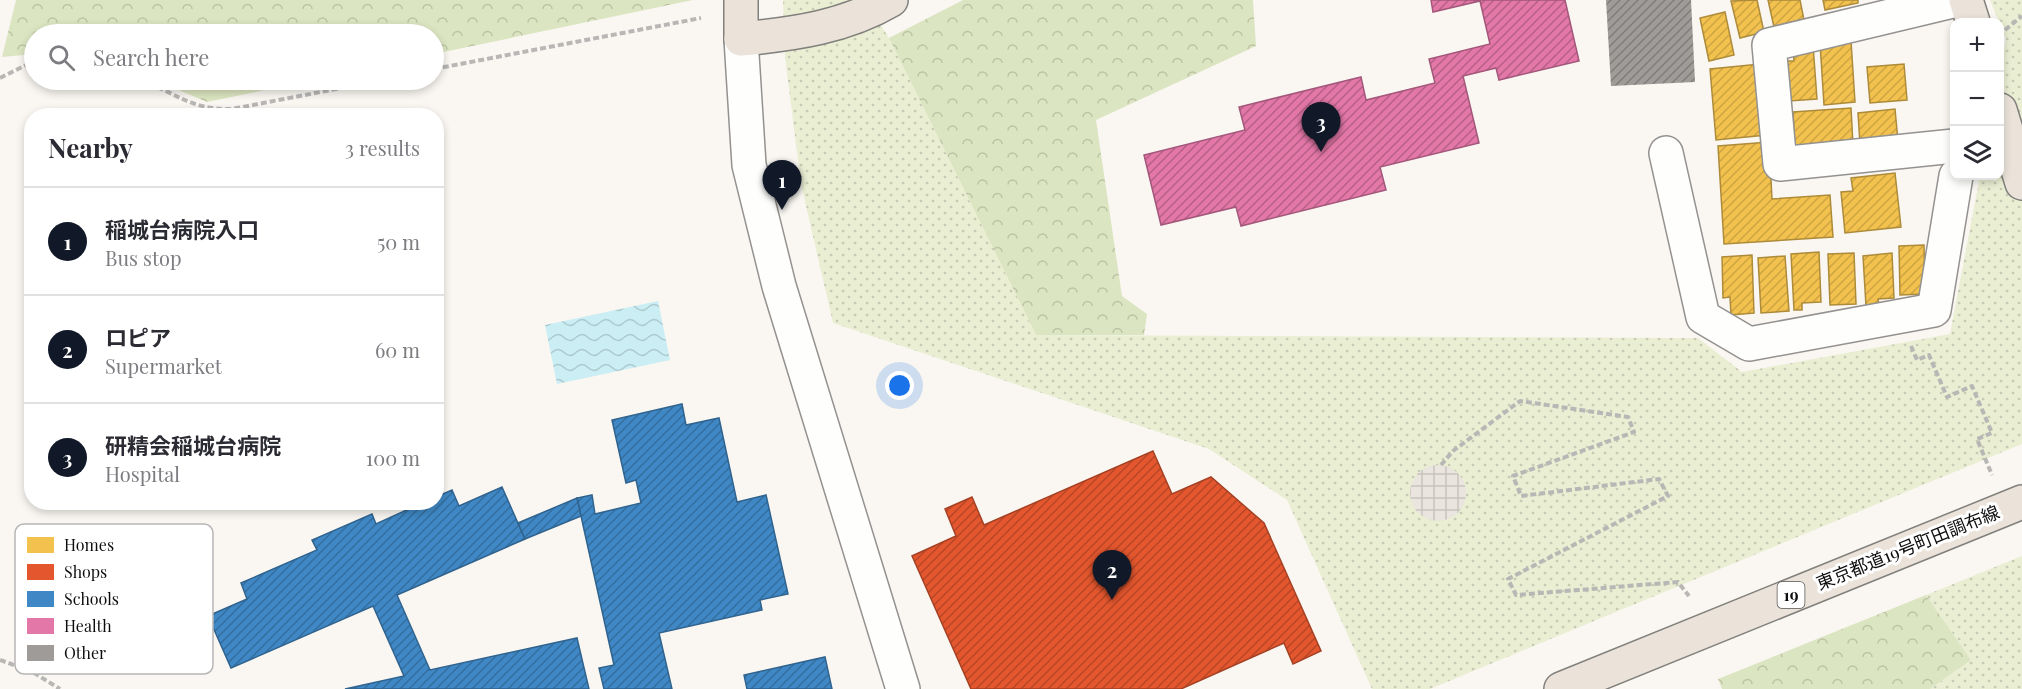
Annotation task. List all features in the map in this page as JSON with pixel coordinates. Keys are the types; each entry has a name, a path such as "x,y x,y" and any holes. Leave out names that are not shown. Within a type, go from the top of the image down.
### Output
{"main road":[{"path":"741,0 741,39 798,34 866,15 891,0"},
{"path":"1966,0 1971,18"},
{"path":"2004,123 2022,183"},
{"name":"東京都道19号町田調布線","path":"1561,689 2022,502"}],"street":[{"path":"1950,146 1780,164 1769,45 1957,0"},
{"path":"741,39 749,165 779,286 903,689"},
{"path":"1666,153 1703,316 1749,344 1934,310 1955,180"}],"path":[{"path":"2004,32 2022,16"},
{"path":"444,67 701,18"},
{"path":"0,78 24,68"},
{"path":"162,90 204,108"},
{"path":"237,108 331,90"},
{"path":"1899,317 1917,360 1929,355 1947,396 1972,386 1992,433 1977,439 1992,474"},
{"path":"1441,465 1453,451 1520,401 1628,417 1634,432 1513,476 1521,496 1659,479 1668,496 1508,579 1516,595 1678,582 1689,596"},
{"path":"0,660 15,665"},
{"path":"36,674 60,689"}],"green space":[{"path":"16,0 693,0 444,52 444,24 24,24 24,55 2,57"},
{"path":"783,0 865,0 889,38 1036,335 1698,338 1742,372 1950,334 1979,180 2004,180 2004,51 2006,39 2004,18 1997,18 1990,0 2022,0 2022,444 1430,689 1372,689 1287,500 1209,449 833,323 801,184 785,57"},
{"path":"963,0 1253,0 1256,46 1096,120 1122,296 1147,314 1144,335 1036,335 889,38"},
{"path":"179,90 265,90 207,102"},
{"path":"2022,556 2022,689 1930,689 1971,660 1926,595"},
{"path":"1926,595 1971,660 1930,689 1722,689 1718,679"}],"shaded area":[{"path":"1433,465 1443,465 1458,473 1464,482 1466,493 1464,504 1458,513 1443,521 1433,521 1422,516 1415,509 1410,498 1410,488 1415,477 1422,470"}],"water":[{"path":"658,301 670,360 557,384 545,325"}],"building: Homes":[{"path":"1757,0 1764,32 1740,38 1731,1"},
{"path":"1768,0 1800,0 1804,20 1774,27"},
{"path":"1823,0 1858,0 1858,3 1825,10"},
{"path":"1725,12 1734,55 1709,61 1700,18"},
{"path":"1851,41 1855,102 1824,105 1820,43"},
{"path":"1813,45 1817,99 1789,101 1786,61 1794,61 1793,47"},
{"path":"1760,64 1767,135 1716,140 1710,69"},
{"path":"1904,64 1907,100 1870,103 1867,67"},
{"path":"1851,108 1853,145 1795,149 1793,112"},
{"path":"1895,109 1898,141 1860,144 1858,113"},
{"path":"1769,142 1772,199 1830,195 1833,237 1724,244 1718,146"},
{"path":"1895,173 1901,227 1845,233 1841,192 1853,191 1851,178"},
{"path":"1924,245 1925,294 1900,295 1899,246"},
{"path":"1819,252 1821,302 1802,303 1802,310 1794,310 1791,254"},
{"path":"1854,253 1856,304 1830,305 1828,254"},
{"path":"1892,253 1894,298 1878,299 1879,305 1866,306 1863,256"},
{"path":"1752,255 1754,313 1731,315 1730,297 1723,298 1722,257"},
{"path":"1785,256 1789,311 1761,313 1758,258"}],"building: Shops":[{"path":"1153,451 1172,494 1211,477 1264,523 1321,651 1293,664 1284,643 1181,689 971,689 912,556 956,536 945,509 972,497 984,525"}],"building: Schools":[{"path":"682,404 686,425 719,418 737,502 766,495 788,594 760,600 762,610 659,633 672,689 604,689 599,668 614,665 577,498 592,495 595,514 641,503 636,480 626,483 612,420"},
{"path":"502,487 525,539 397,595 430,670 577,638 589,689 345,689 404,676 373,606 231,668 213,627 213,614 247,599 241,583 317,550 312,540 372,514 376,524 407,510 444,510 444,494 452,490 459,506"},
{"path":"577,498 581,516 525,539 518,523"},
{"path":"825,657 832,689 747,689 744,675"}],"building: Health":[{"path":"1431,0 1565,0 1579,61 1499,80 1496,68 1463,76 1479,143 1380,167 1386,190 1241,226 1236,207 1161,225 1144,155 1245,130 1239,107 1361,77 1366,100 1435,83 1429,59 1490,44 1480,1 1433,12"}],"building: Other":[{"path":"1606,0 1691,0 1695,82 1611,86"}],"place":[{"name":"研精会稲城台病院","path":"1321,152"},
{"name":"稲城台病院入口","path":"782,210"},
{"name":"ロピア","path":"1112,600"}]}
